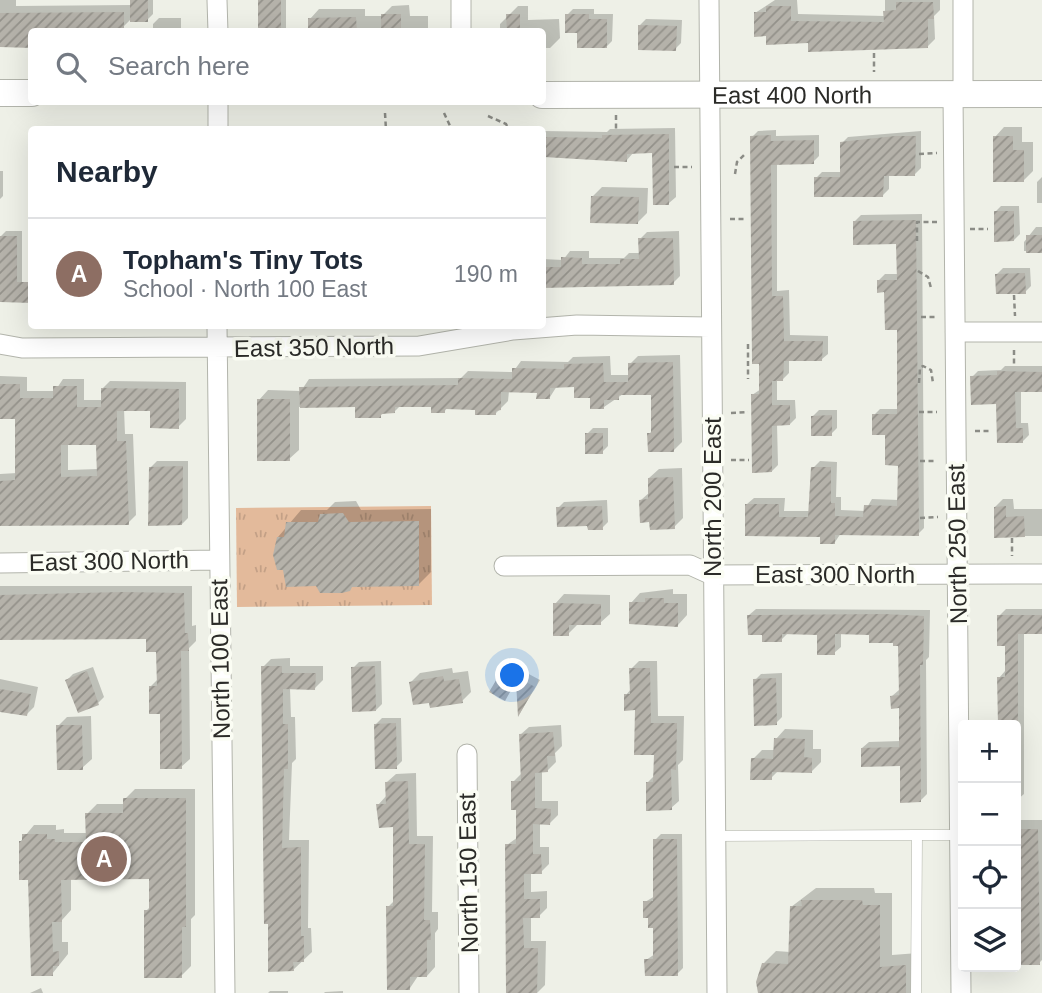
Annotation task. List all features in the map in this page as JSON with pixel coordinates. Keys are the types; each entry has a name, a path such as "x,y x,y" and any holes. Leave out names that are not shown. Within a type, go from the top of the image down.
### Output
{"main road":[{"path":"0,93 28,93"},
{"name":"East 400 North","path":"546,94 1042,94"}],"street":[{"path":"217,0 218,28"},
{"path":"461,0 461,28"},
{"name":"North 200 East","path":"709,0 717,993"},
{"name":"North 250 East","path":"960,783 954,222 963,0"},
{"path":"218,105 218,126"},
{"name":"East 350 North","path":"546,327 577,325 710,327"},
{"name":"North 100 East","path":"217,329 225,993"},
{"name":"East 350 North","path":"0,344 22,348 217,349 419,346 526,329"},
{"path":"955,332 1042,331"},
{"name":"East 300 North","path":"0,563 219,559"},
{"name":"East 300 North","path":"504,566 690,565 712,575 1042,574"},
{"name":"North 150 East","path":"467,754 469,993"},
{"name":"North 250 East","path":"960,846 961,993"}],"lane":[{"path":"916,993 917,835"},
{"path":"715,836 958,835"}],"path":[{"path":"874,53 874,72"},
{"path":"385,113 386,126"},
{"path":"444,113 450,126"},
{"path":"616,113 616,132"},
{"path":"488,116 507,126"},
{"path":"735,174 737,162 745,154"},
{"path":"674,167 694,167"},
{"path":"917,241 917,222 954,222"},
{"path":"918,271 928,277 931,288"},
{"path":"748,344 748,379"},
{"path":"919,383 919,368 923,366 931,370 933,383"}],"green space":[{"path":"431,506 432,605 237,607 236,508"}],"building":[{"path":"130,0 148,0 148,22 130,22"},
{"path":"258,0 281,0 281,28 258,28"},
{"path":"896,2 933,2 934,19 928,19 928,48 808,52 808,43 766,45 766,36 754,37 754,12 766,12 766,6 791,6 791,21 884,22 883,11 896,10"},
{"path":"124,12 124,28 28,28 28,48 0,47 0,13"},
{"path":"381,14 401,14 401,28 381,28"},
{"path":"506,14 520,14 520,28 507,28"},
{"path":"565,14 589,14 589,19 607,19 607,48 577,48 577,33 565,33"},
{"path":"356,17 357,28 308,28 308,18"},
{"path":"638,25 677,26 676,51 638,50"},
{"path":"669,134 669,205 653,205 652,153 627,154 627,162 546,157 546,137 602,138 602,135"},
{"path":"771,135 771,141 814,140 814,164 771,165 772,296 783,296 784,341 823,341 822,361 784,361 783,381 772,381 772,405 790,405 790,425 772,426 772,472 752,473 751,394 759,394 759,364 752,364 750,136"},
{"path":"916,136 915,176 884,176 883,197 814,197 814,177 840,177 840,142"},
{"path":"993,136 1013,136 1013,150 1024,150 1024,182 993,182"},
{"path":"591,196 639,197 638,224 590,223"},
{"path":"994,211 1014,211 1014,241 994,242"},
{"path":"916,220 919,536 835,535 835,544 820,544 820,537 745,536 745,504 779,504 779,517 808,517 811,467 831,467 831,503 835,503 835,516 863,517 864,505 897,506 898,466 885,465 885,435 872,435 872,414 897,414 897,330 885,330 884,292 877,293 877,280 897,280 896,244 853,245 853,221"},
{"path":"1026,235 1042,235 1042,253 1026,253"},
{"path":"0,236 17,236 17,282 28,282 28,303 0,302"},
{"path":"638,238 673,238 674,285 546,288 546,267 561,267 561,257 582,258 582,264 620,264 620,259 639,259"},
{"path":"1025,273 1026,294 996,294 995,274"},
{"path":"673,362 674,452 648,452 651,395 619,395 619,400 604,400 604,409 590,409 590,398 574,398 574,387 550,388 550,399 536,399 537,393 501,392 501,410 496,411 496,415 475,415 475,410 445,409 445,413 431,413 431,407 395,407 395,413 381,414 381,418 355,418 355,407 300,408 299,387 458,385 458,378 512,379 512,368 564,369 564,364 603,363 604,382 628,382 628,363"},
{"path":"997,371 1042,372 1042,392 1015,392 1016,428 1023,428 1023,443 997,443 996,404 971,405 970,376 997,375"},
{"path":"0,384 20,384 20,398 53,398 53,386 77,386 77,407 101,407 101,388 179,389 179,429 150,428 150,411 117,411 117,441 126,441 129,525 0,526 0,481 15,480 15,419 0,419","holes":["61,445 96,445 97,476 61,477"]},
{"path":"257,399 290,399 290,461 257,461"},
{"path":"832,415 832,436 811,436 811,416"},
{"path":"585,433 603,433 603,454 585,454"},
{"path":"183,466 182,525 148,526 149,467"},
{"path":"673,477 675,529 650,530 649,522 640,523 639,500 648,499 648,478"},
{"path":"602,506 603,530 588,530 587,526 557,527 556,507"},
{"path":"1006,506 1006,517 1024,516 1025,537 994,538 994,507"},
{"path":"343,513 349,522 419,521 419,586 352,587 350,591 342,593 320,593 316,586 286,587 283,570 277,570 273,555 277,537 284,537 286,522 318,522 320,514"},
{"path":"184,593 185,633 188,633 189,651 181,651 182,769 160,769 160,714 149,714 149,686 157,686 156,652 146,652 146,639 0,640 0,595"},
{"path":"645,598 664,598 664,603 678,603 678,627 629,624 629,602 645,602"},
{"path":"553,603 601,604 601,625 569,625 569,636 553,636"},
{"path":"747,615 924,616 923,665 920,665 921,802 900,803 900,766 861,767 861,748 899,747 899,708 891,709 890,696 899,695 898,646 893,646 893,643 869,643 869,635 835,634 835,655 817,655 817,635 782,634 782,642 762,642 762,635 748,635"},
{"path":"997,615 1042,615 1042,634 1018,634 1018,720 998,720 997,677 1005,677 1005,646 997,646"},
{"path":"261,666 282,666 282,673 316,673 315,690 283,689 283,724 288,724 288,769 284,769 282,848 301,847 301,936 304,936 304,962 293,962 294,971 268,972 268,924 264,924"},
{"path":"375,666 376,711 352,712 351,667"},
{"path":"629,668 650,668 651,723 677,723 676,770 671,769 672,810 646,811 646,782 653,782 654,755 634,755 635,710 624,711 624,694 630,694"},
{"path":"503,669 535,687 518,717 516,681 505,701 489,692"},
{"path":"87,671 99,705 78,713 65,680"},
{"path":"443,676 444,681 459,679 463,703 430,708 429,703 413,705 409,682"},
{"path":"776,678 777,725 754,726 753,679"},
{"path":"0,689 31,694 27,716 0,712"},
{"path":"396,723 397,769 375,769 374,724"},
{"path":"56,725 82,725 83,770 57,770"},
{"path":"553,732 555,756 547,756 548,772 535,773 535,808 551,809 550,825 533,824 533,854 541,854 542,874 524,874 524,899 540,899 540,918 523,918 524,948 538,948 537,993 506,993 505,844 516,844 516,810 511,810 511,781 521,781 519,734"},
{"path":"774,738 805,739 804,757 812,758 812,773 772,772 772,780 750,780 751,758 773,759"},
{"path":"408,781 409,844 425,844 424,920 430,920 431,940 427,940 427,977 410,977 410,990 387,990 386,906 393,906 393,827 379,828 376,804 386,804 385,782"},
{"path":"123,798 186,798 186,927 182,927 182,978 144,978 144,910 149,910 149,879 61,880 62,922 52,922 53,952 59,951 59,966 53,966 53,976 31,976 28,880 19,880 19,841 22,841 22,834 47,834 47,839 55,839 55,842 86,842 85,813 123,813"},
{"path":"1021,829 1038,829 1040,965 1021,965"},
{"path":"653,839 677,839 678,976 645,976 644,959 653,959 653,928 648,928 648,918 643,918 643,901 653,901"},
{"path":"801,900 862,900 863,905 880,905 880,967 906,965 906,993 758,993 756,982 762,963 788,964 790,906 802,906"}],"place":[{"name":"Topham's Tiny Tots","path":"104,859"}]}
